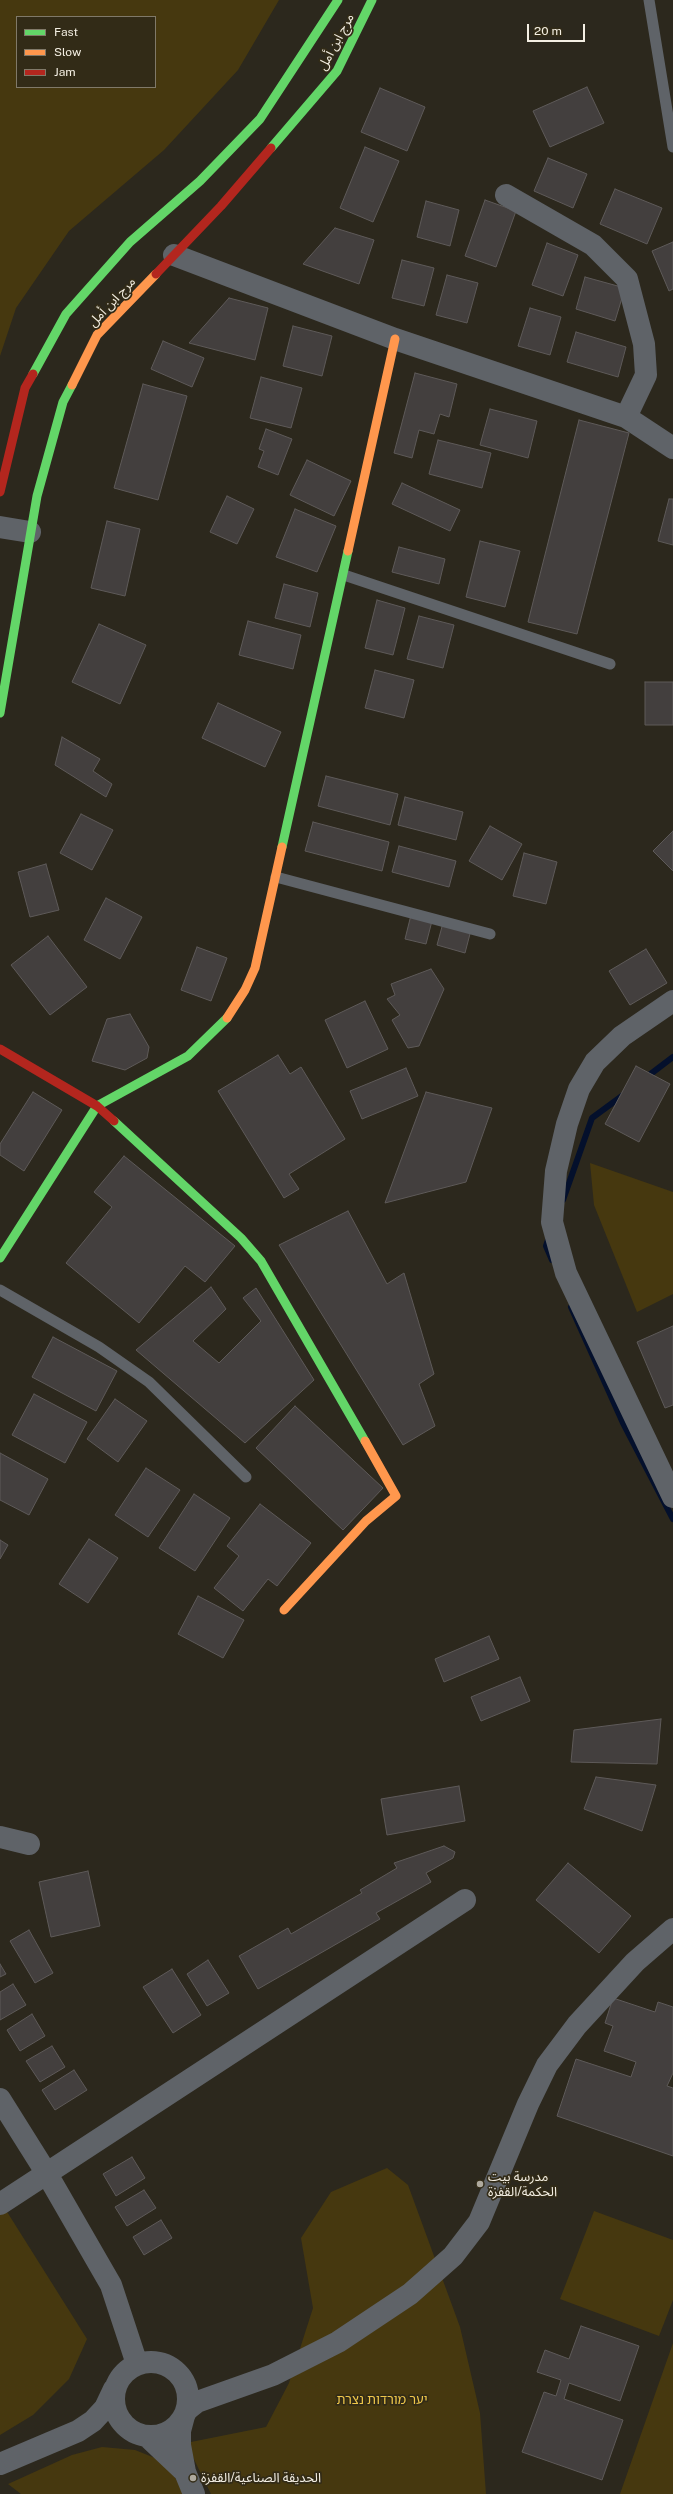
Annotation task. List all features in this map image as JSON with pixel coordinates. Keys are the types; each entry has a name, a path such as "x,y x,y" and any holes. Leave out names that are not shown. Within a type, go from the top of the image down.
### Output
{"street":[{"name":"مرج ابن أمل","path":"0,492 25,388 66,314 130,242 200,181 260,119 338,0"},
{"name":"مرج ابن أمل","path":"0,713 30,532 63,402 96,335 174,255 267,155 337,71 372,0"},
{"path":"506,195 593,245 627,279 644,344 646,375 626,418"},
{"path":"174,255 395,339 626,418 673,448"},
{"path":"0,1258 97,1106 188,1056 224,1024 245,990 255,968 344,575 395,339"},
{"path":"0,457 11,442"},
{"path":"0,527 30,532"},
{"path":"673,1001 622,1036 595,1062 579,1089 567,1124 556,1171 552,1222 566,1273 673,1497"},
{"path":"0,1049 97,1106 241,1238 261,1261 396,1496 366,1521 284,1610"},
{"path":"0,1837 29,1844"},
{"path":"0,2204 464,1900"},
{"path":"150,2438 165,2434 176,2426 185,2413 196,2402 273,2375 338,2342 410,2294 453,2256 479,2222 528,2104 547,2065 577,2025 635,1962 673,1929"},
{"path":"0,2099 47,2174 111,2284 137,2364"},
{"path":"0,2464 78,2431 93,2421 105,2408 114,2389 127,2370 137,2364 150,2362 163,2364 174,2370 183,2380 187,2389 185,2413 180,2431 180,2445 185,2472 194,2494"},
{"path":"183,2380 196,2386 218,2389 243,2386"},
{"path":"114,2389 113,2401 115,2412 130,2430"},
{"path":"78,2431 114,2427 130,2430 150,2438 185,2472"}],"lane":[{"path":"649,0 673,147"},
{"path":"344,575 610,664"},
{"path":"276,877 490,934"},
{"path":"0,1290 99,1347 149,1382 246,1477"}],"green space":[{"path":"0,0 279,0 238,70 164,150 69,231 16,308 0,356"},
{"path":"590,1163 673,1192 673,1294 637,1312 594,1205"},
{"name":"יער מורדות נצרת","path":"387,2168 408,2185 460,2327 480,2413 486,2494 211,2494 186,2443 266,2427 289,2383 313,2308 301,2238 331,2192"},
{"path":"4,2207 87,2339 69,2379 33,2415 0,2435 0,2209"},
{"path":"594,2211 673,2240 673,2300 659,2336 560,2299"},
{"path":"673,2343 673,2494 620,2494"},
{"path":"102,2447 135,2450 165,2462 186,2494 21,2494 8,2484 72,2455"}],"building":[{"path":"587,87 604,123 550,147 533,111"},
{"path":"380,88 425,107 407,151 361,132"},
{"path":"365,147 399,161 373,222 340,208"},
{"path":"548,158 587,174 573,208 534,191"},
{"path":"615,189 662,208 647,244 600,224"},
{"path":"485,200 516,211 496,267 465,256"},
{"path":"426,201 459,210 450,246 417,237"},
{"path":"335,228 374,240 359,284 303,264"},
{"path":"673,242 673,289 669,291 652,251"},
{"path":"547,243 578,255 563,296 532,285"},
{"path":"402,260 434,268 424,306 392,298"},
{"path":"447,275 478,283 467,323 436,315"},
{"path":"585,277 625,288 615,321 576,309"},
{"path":"229,298 268,308 255,360 189,343"},
{"path":"530,308 561,317 550,355 518,346"},
{"path":"293,326 332,336 322,376 283,366"},
{"path":"576,332 626,347 618,377 567,362"},
{"path":"163,341 204,358 192,387 151,369"},
{"path":"415,373 457,384 449,417 440,414 434,434 419,430 412,458 394,453"},
{"path":"261,377 302,388 291,428 250,418"},
{"path":"143,384 187,396 158,500 114,488"},
{"path":"490,409 537,421 528,458 480,445"},
{"path":"579,420 629,433 577,634 528,622"},
{"path":"266,429 292,439 278,475 258,467 264,451 259,449"},
{"path":"438,440 491,453 482,488 429,474"},
{"path":"307,460 351,481 334,516 290,495"},
{"path":"402,483 460,510 450,531 392,504"},
{"path":"227,496 254,509 237,544 210,532"},
{"path":"669,499 673,499 673,545 658,541"},
{"path":"295,509 336,526 317,572 276,557"},
{"path":"107,521 140,529 125,596 91,588"},
{"path":"480,541 520,551 505,607 466,597"},
{"path":"399,547 445,559 439,584 392,572"},
{"path":"284,584 318,593 310,627 275,618"},
{"path":"377,600 405,608 393,655 365,648"},
{"path":"419,616 454,625 443,668 407,659"},
{"path":"248,621 301,635 293,669 239,655"},
{"path":"99,624 146,645 120,704 72,682"},
{"path":"375,670 414,680 404,718 365,708"},
{"path":"645,682 673,682 673,725 645,725"},
{"path":"218,703 281,732 265,767 202,738"},
{"path":"62,737 100,759 93,771 112,784 106,797 55,765"},
{"path":"326,776 398,794 390,825 318,806"},
{"path":"405,797 463,812 456,840 398,825"},
{"path":"81,814 113,830 92,870 60,853"},
{"path":"313,822 389,842 382,871 305,851"},
{"path":"490,826 522,844 502,880 469,861"},
{"path":"673,831 673,871 653,851"},
{"path":"399,846 456,861 449,887 392,872"},
{"path":"524,853 557,862 546,904 513,896"},
{"path":"46,864 59,910 30,917 18,872"},
{"path":"106,898 142,917 120,959 84,940"},
{"path":"411,915 432,921 426,944 405,939"},
{"path":"443,923 471,930 465,953 437,945"},
{"path":"48,936 87,987 50,1015 11,965"},
{"path":"197,947 227,958 211,1001 181,990"},
{"path":"646,949 667,983 630,1005 609,971"},
{"path":"431,969 444,989 419,1046 408,1048 392,1020 400,1015 387,999 395,995 391,984"},
{"path":"365,1001 388,1049 347,1068 325,1020"},
{"path":"130,1014 149,1047 147,1058 125,1070 92,1061 107,1019"},
{"path":"278,1055 290,1074 301,1067 345,1139 289,1174 299,1189 284,1198 218,1091"},
{"path":"636,1066 670,1084 639,1142 605,1124"},
{"path":"406,1068 418,1096 362,1119 350,1091"},
{"path":"33,1092 62,1110 24,1171 0,1155 0,1144"},
{"path":"426,1092 492,1108 466,1182 385,1203"},
{"path":"124,1156 235,1246 205,1282 185,1266 139,1323 66,1263 112,1207 94,1192"},
{"path":"348,1211 387,1284 404,1273 434,1374 419,1384 435,1426 403,1445 279,1245"},
{"path":"211,1287 226,1309 193,1341 219,1363 261,1321 243,1298 256,1288 314,1380 245,1443 136,1350"},
{"path":"673,1326 673,1405 665,1408 637,1342"},
{"path":"53,1337 117,1371 96,1411 32,1377"},
{"path":"34,1394 87,1422 65,1463 12,1435"},
{"path":"115,1399 147,1421 118,1462 87,1439"},
{"path":"295,1406 383,1488 343,1530 256,1448"},
{"path":"0,1453 48,1479 29,1515 0,1500"},
{"path":"146,1468 180,1490 148,1537 115,1515"},
{"path":"194,1494 230,1518 195,1571 159,1548"},
{"path":"260,1504 311,1543 277,1586 268,1579 243,1611 214,1588 239,1556 227,1546"},
{"path":"89,1539 118,1558 88,1603 59,1584"},
{"path":"0,1540 8,1545 0,1559"},
{"path":"198,1596 244,1620 223,1658 178,1634"},
{"path":"489,1636 499,1659 444,1682 435,1659"},
{"path":"520,1677 530,1701 481,1721 471,1697"},
{"path":"661,1719 657,1764 571,1762 574,1730"},
{"path":"596,1777 656,1785 642,1831 584,1809"},
{"path":"459,1786 465,1821 387,1835 381,1799"},
{"path":"444,1846 455,1852 453,1858 426,1873 431,1882 376,1913 380,1919 258,1989 239,1956 288,1928 291,1934 362,1893 360,1890 397,1868 394,1863"},
{"path":"568,1863 631,1916 599,1953 536,1900"},
{"path":"88,1871 100,1926 51,1937 39,1882"},
{"path":"29,1930 53,1973 35,1983 10,1941"},
{"path":"208,1960 229,1993 207,2006 187,1974"},
{"path":"0,1964 6,1974 0,1977"},
{"path":"172,1969 201,2015 173,2033 143,1987"},
{"path":"13,1984 26,2005 0,2020 0,1992"},
{"path":"613,1998 655,2012 658,2002 673,2007 673,2073 667,2086 673,2088 673,2156 557,2116 576,2059 631,2077 636,2062 604,2051 613,2026 605,2023"},
{"path":"32,2014 45,2036 20,2051 7,2030"},
{"path":"52,2046 65,2067 40,2082 26,2061"},
{"path":"74,2070 87,2090 55,2110 42,2090"},
{"path":"132,2157 145,2178 116,2196 103,2174"},
{"path":"144,2190 156,2208 127,2226 115,2207"},
{"path":"161,2220 172,2238 144,2255 133,2237"},
{"path":"581,2326 639,2346 620,2401 569,2383 564,2399 623,2420 602,2480 522,2452 544,2392 556,2396 561,2380 537,2372 545,2350 569,2359"}],"waterway":[{"path":"644,1079 673,1057"},
{"path":"563,1200 592,1118 626,1093"},
{"path":"549,1237 546,1246 552,1260"},
{"path":"571,1307 623,1423 673,1519"}],"traffic: fast":[{"path":"33,374 66,314 130,242 200,181 260,119 338,0"},
{"path":"271,148 337,71 372,0"},
{"path":"0,713 37,496 63,402 72,385"},
{"path":"282,847 348,551"},
{"path":"0,1258 97,1106 188,1056 227,1018"},
{"path":"114,1121 241,1238 261,1261 365,1441"}],"traffic: slow":[{"path":"72,385 97,335 156,274"},
{"path":"348,551 395,339"},
{"path":"227,1018 245,990 255,968 282,847"},
{"path":"284,1610 366,1521 396,1496 365,1441"}],"traffic: jam":[{"path":"156,274 221,206 271,148"},
{"path":"0,492 25,388 33,374"},
{"path":"0,1049 97,1106 114,1121"}],"place":[{"name":"مدرسة بيت الحكمة/القفزة","path":"480,2184"},
{"name":"الحديقة الصناعية/القفزة","path":"193,2478"}]}
